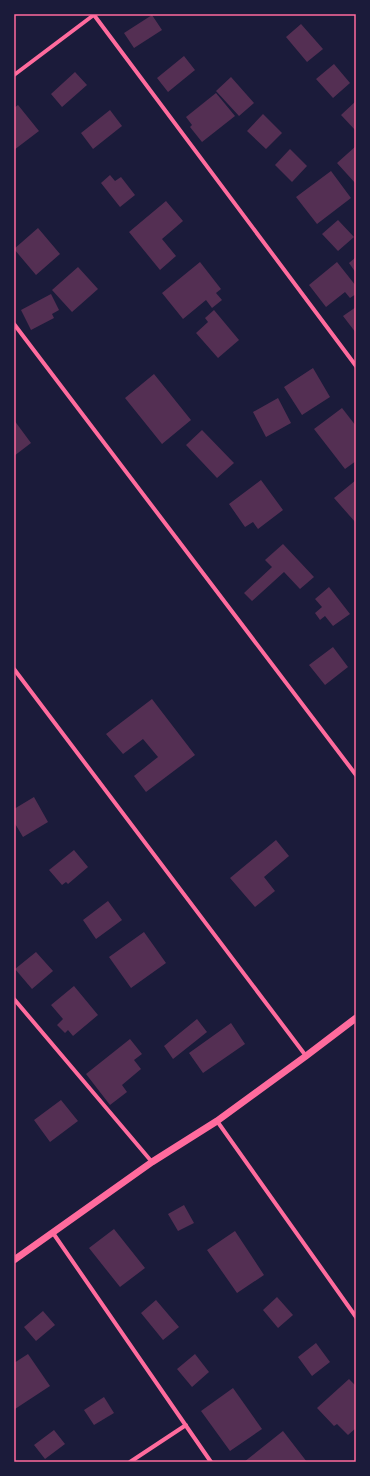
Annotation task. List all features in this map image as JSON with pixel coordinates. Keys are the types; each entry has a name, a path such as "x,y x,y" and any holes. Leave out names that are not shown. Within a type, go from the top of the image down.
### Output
{"street":[{"path":"14,75 95,15 356,366"},
{"path":"14,324 356,775"},
{"path":"14,669 306,1056"},
{"path":"14,999 152,1162"},
{"path":"14,1260 152,1162 217,1121 356,1018"},
{"path":"217,1121 356,1317"},
{"path":"53,1233 212,1462"},
{"path":"130,1462 186,1425"}],"building":[{"path":"152,15 162,30 134,48 124,33"},
{"path":"301,24 323,49 307,62 286,37"},
{"path":"184,56 195,70 168,92 157,78"},
{"path":"334,64 350,83 333,98 316,79"},
{"path":"75,72 87,85 62,107 51,94"},
{"path":"231,77 254,103 239,116 216,91"},
{"path":"216,93 235,116 202,142 190,127 192,125 186,117"},
{"path":"356,101 356,131 341,115"},
{"path":"18,105 39,131 14,150 14,108"},
{"path":"110,110 122,126 93,149 81,133"},
{"path":"263,114 282,133 266,149 247,131"},
{"path":"356,146 356,184 337,163"},
{"path":"290,149 307,166 292,182 275,165"},
{"path":"331,171 351,198 317,224 296,197"},
{"path":"110,175 115,181 121,177 135,195 120,207 101,183"},
{"path":"166,201 183,221 162,239 176,256 160,270 129,232"},
{"path":"338,220 354,237 338,251 322,234"},
{"path":"38,228 60,254 36,275 14,249"},
{"path":"356,257 356,273 349,263"},
{"path":"200,262 221,289 216,293 222,300 212,308 206,300 183,319 162,293"},
{"path":"337,262 356,286 356,294 350,298 345,292 326,307 309,285"},
{"path":"78,267 98,289 72,312 52,290"},
{"path":"51,294 59,310 52,314 54,318 31,330 21,310"},
{"path":"356,307 356,333 343,316"},
{"path":"214,310 239,340 218,358 196,333 208,322 205,318"},
{"path":"313,368 330,397 302,415 284,387"},
{"path":"154,374 191,420 162,444 125,398"},
{"path":"278,398 291,423 266,437 253,412"},
{"path":"342,408 356,426 356,461 345,469 314,429"},
{"path":"14,420 31,443 14,456"},
{"path":"202,430 234,463 217,478 186,445"},
{"path":"261,480 283,510 258,529 253,522 245,527 229,504"},
{"path":"356,480 356,523 334,498"},
{"path":"283,544 314,577 300,589 284,572 252,601 244,593 272,567 265,560"},
{"path":"329,587 350,614 333,626 325,616 320,620 315,613 322,607 315,599"},
{"path":"333,647 348,667 325,685 309,665"},
{"path":"152,699 195,755 146,792 134,776 158,757 143,739 123,754 106,734"},
{"path":"34,797 48,822 23,837 14,822 14,809"},
{"path":"276,840 289,856 264,877 275,891 255,907 230,878"},
{"path":"74,850 88,867 68,884 66,882 62,885 49,870"},
{"path":"108,901 122,920 96,939 83,920"},
{"path":"144,932 166,963 131,988 109,957"},
{"path":"36,952 53,971 32,989 15,969"},
{"path":"74,986 98,1015 73,1036 68,1030 65,1033 57,1025 63,1019 51,1005"},
{"path":"197,1019 207,1032 173,1059 164,1046"},
{"path":"231,1023 245,1044 203,1073 189,1053"},
{"path":"130,1039 142,1054 134,1060 141,1069 122,1085 127,1092 110,1105 86,1074"},
{"path":"61,1100 78,1121 50,1142 34,1120"},
{"path":"184,1205 194,1223 178,1231 168,1214"},
{"path":"114,1229 145,1268 120,1287 89,1248"},
{"path":"235,1231 264,1275 237,1293 207,1250"},
{"path":"277,1297 293,1315 278,1328 263,1310"},
{"path":"156,1300 179,1327 163,1340 141,1313"},
{"path":"43,1311 55,1325 36,1341 24,1327"},
{"path":"316,1343 330,1362 312,1376 298,1357"},
{"path":"28,1354 50,1386 15,1409 14,1363"},
{"path":"195,1354 209,1372 192,1387 177,1369"},
{"path":"349,1379 356,1386 356,1428 348,1435 337,1424 334,1426 317,1408"},
{"path":"233,1388 262,1429 230,1451 201,1411"},
{"path":"104,1397 114,1413 94,1425 84,1410"},
{"path":"54,1430 65,1444 45,1459 34,1445"},
{"path":"283,1431 307,1462 244,1462"}]}
